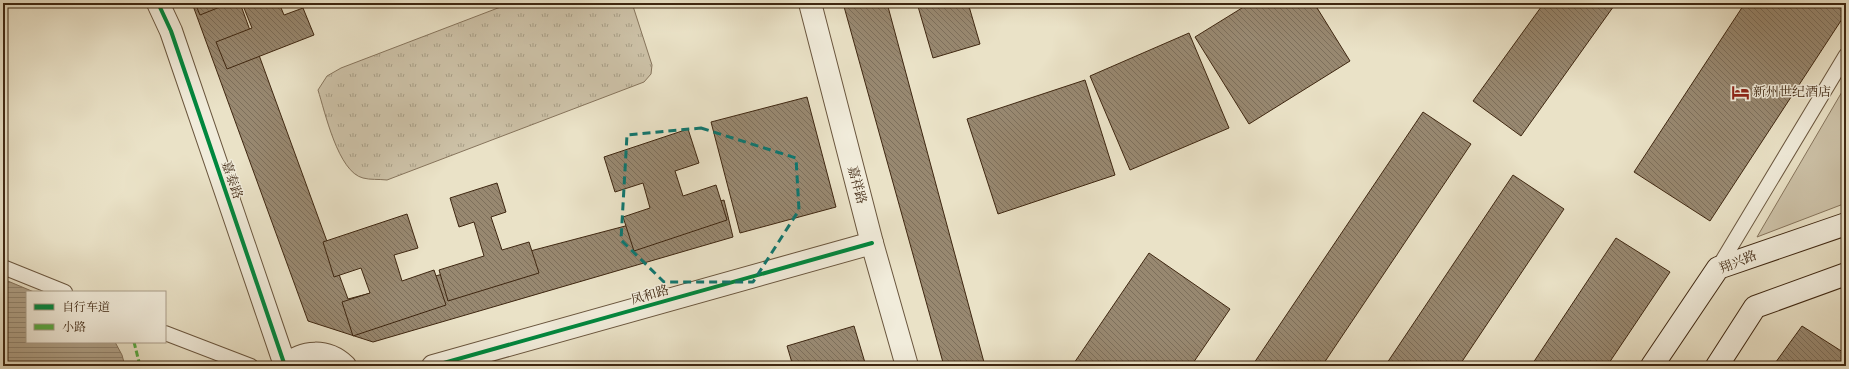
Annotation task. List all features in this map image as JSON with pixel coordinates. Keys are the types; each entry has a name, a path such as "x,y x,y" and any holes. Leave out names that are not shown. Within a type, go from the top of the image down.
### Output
{"street":[{"name":"嘉泰路","path":"158,3 171,31 285,366"},
{"name":"嘉祥路","path":"810,3 872,243 907,366"},
{"name":"翔兴路","path":"1652,366 1718,268 1846,224"},
{"name":"凤和路","path":"433,366 872,243"},
{"path":"1717,366 1755,307 1846,274"},
{"path":"285,366 296,358 308,354 321,354 334,357 345,366"}],"lane":[{"path":"1718,268 1846,55"},
{"path":"3,267 63,291"},
{"path":"166,333 251,366"}],"highlighted area":[{"path":"701,128 796,158 799,210 753,282 664,282 621,240 627,135"}],"green space":[{"path":"511,3 632,3 652,65 651,74 644,82 387,180 366,179 354,173 346,165 334,140 318,90 327,76 341,68"},
{"path":"1846,85 1846,203 1757,237"}],"shaded area":[{"path":"3,279 32,291 26,291 26,343 116,343 122,355 125,366 3,366"}],"building":[{"path":"192,3 240,3 348,299 724,200 733,237 373,342 308,321"},
{"path":"195,3 230,3 200,15"},
{"path":"242,3 279,3 284,15 303,8 314,35 227,69 216,42 252,28"},
{"path":"843,3 887,3 985,366 944,366"},
{"path":"917,3 968,3 980,44 933,58"},
{"path":"1250,3 1314,3 1350,61 1249,124 1195,37"},
{"path":"1544,3 1616,3 1521,136 1473,101"},
{"name":"新州世纪酒店","path":"1745,3 1846,3 1846,13 1710,221 1634,172"},
{"path":"1189,33 1229,128 1130,170 1090,76"},
{"path":"1085,80 1115,175 998,214 967,119"},
{"path":"807,97 836,207 740,233 711,122"},
{"path":"1423,112 1471,144 1322,366 1252,366"},
{"path":"688,129 699,163 675,171 683,196 716,185 727,220 634,251 623,217 650,208 643,183 615,192 604,157"},
{"path":"1513,175 1564,209 1459,366 1385,366"},
{"path":"497,183 506,212 491,217 502,250 529,242 539,273 448,301 439,270 484,256 474,222 459,227 450,198"},
{"path":"407,214 418,248 394,255 402,281 434,270 446,305 353,336 342,302 370,293 361,268 334,277 323,242"},
{"path":"1616,238 1670,272 1607,366 1531,366"},
{"path":"1149,253 1230,309 1191,366 1072,366"},
{"path":"854,326 866,366 793,366 787,346"},
{"path":"1802,326 1846,354 1846,366 1773,366"}],"marked path":[{"path":"134,343 140,366"}],"cycle path":[{"path":"158,3 171,31 285,366"},
{"path":"433,366 872,243"}],"place":[{"name":"新州世纪酒店","path":"1740,92"}]}
